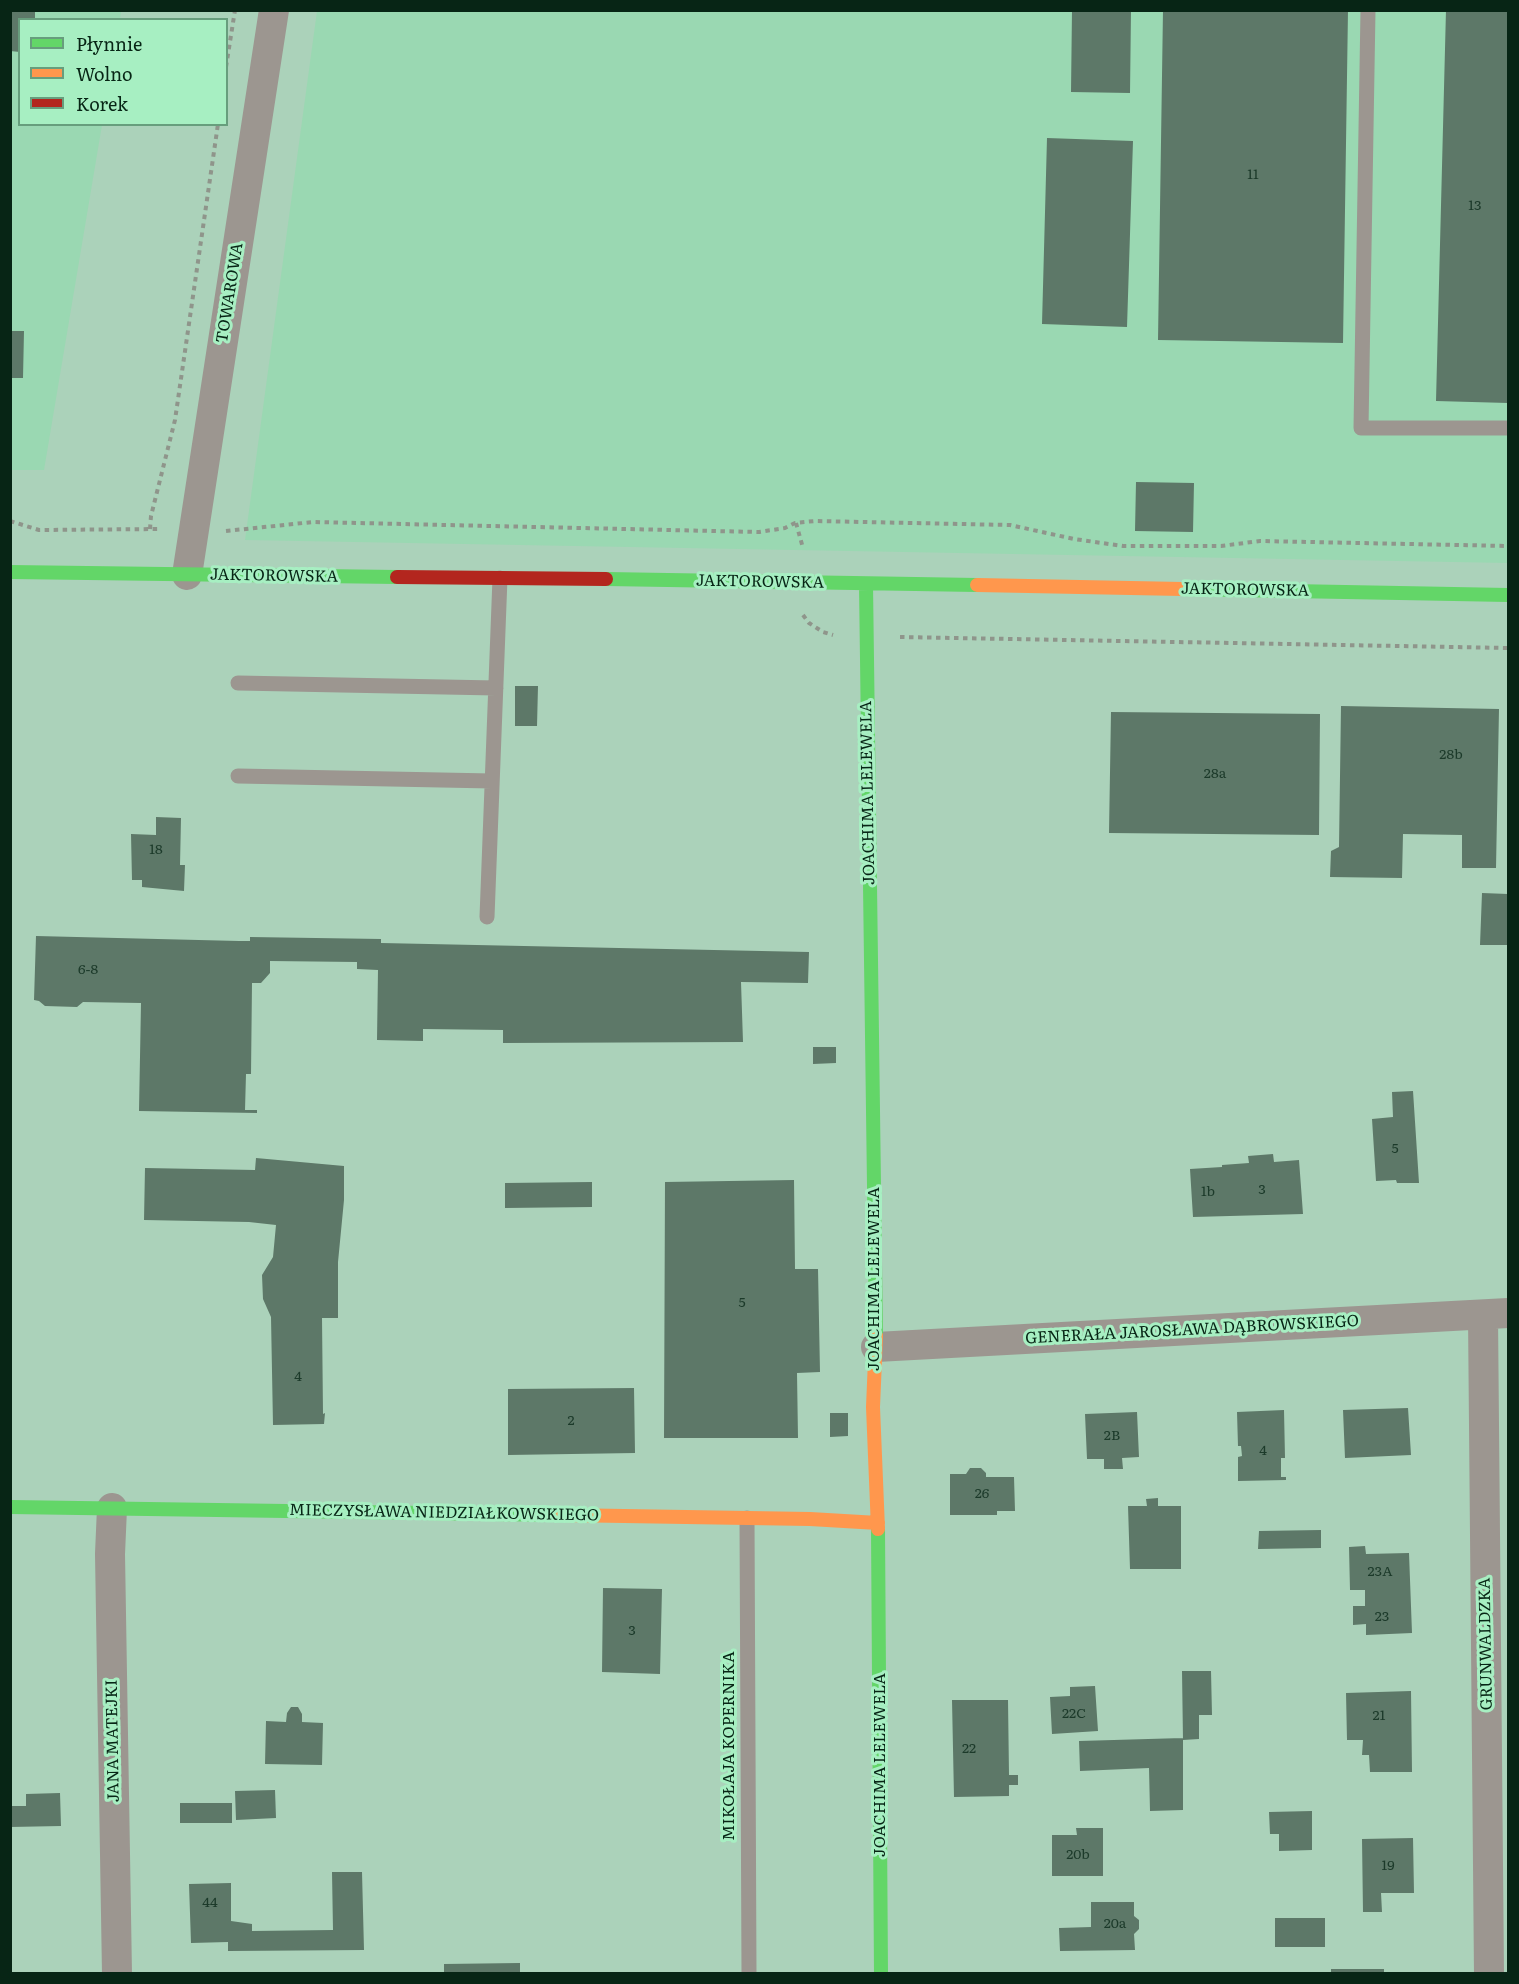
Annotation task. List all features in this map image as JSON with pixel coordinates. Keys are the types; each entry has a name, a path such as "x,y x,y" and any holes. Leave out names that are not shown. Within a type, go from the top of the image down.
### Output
{"street":[{"name":"TOWAROWA","path":"187,575 274,10"},
{"name":"JAKTOROWSKA","path":"10,572 1509,595"},
{"name":"JOACHIMA LELEWELA","path":"866,584 876,1347 873,1407 878,1523 881,1974"},
{"name":"GENERAŁA JAROSŁAWA DĄBROWSKIEGO","path":"876,1347 1496,1314"},
{"name":"GRUNWALDZKA","path":"1489,1974 1496,1314"},
{"name":"MIECZYSŁAWA NIEDZIAŁKOWSKIEGO","path":"10,1508 810,1519 878,1523"},
{"name":"JANA MATEJKI","path":"112,1508 110,1554 117,1974"}],"lane":[{"path":"1368,10 1360,428 1509,428"},
{"path":"487,917 500,578"},
{"path":"238,683 496,688"},
{"path":"238,776 492,781"},
{"name":"MIKOŁAJA KOPERNIKA","path":"747,1518 749,1974"}],"path":[{"path":"228,54 235,10"},
{"path":"150,529 151,516 175,420 218,126"},
{"path":"10,521 39,530 150,529 234,532 313,522 759,532 785,528 795,523 815,521 1010,525 1074,539 1123,546 1221,546 1260,541 1509,546"},
{"path":"897,637 1509,648"}],"shaded area":[{"path":"11,11 121,11 120,18 18,18 18,126 102,126 44,470 11,470"},
{"path":"317,11 1508,11 1508,563 245,540"}],"building":[{"path":"10,10 35,10 35,18 18,18 18,52 10,51"},
{"path":"1072,10 1131,10 1130,93 1071,92"},
{"path":"1163,10 1348,10 1343,343 1158,340"},
{"path":"1446,10 1508,10 1508,403 1436,401"},
{"path":"1047,138 1133,141 1127,327 1042,324"},
{"path":"10,331 24,331 23,378 10,378"},
{"path":"1136,482 1194,483 1193,532 1135,531"},
{"path":"515,686 538,686 537,726 515,726"},
{"path":"1341,706 1499,709 1496,868 1462,868 1462,835 1403,834 1402,878 1330,877 1331,851 1339,847"},
{"path":"1111,712 1320,714 1319,835 1109,833"},
{"path":"156,817 181,818 180,865 185,865 184,891 142,887 142,880 132,880 131,834 156,835"},
{"path":"1482,893 1508,894 1508,945 1480,945"},
{"path":"36,936 239,941 250,941 250,937 381,939 381,943 809,952 808,983 741,982 743,1042 503,1043 503,1030 423,1029 423,1041 377,1040 378,970 357,969 357,962 270,961 270,973 261,983 252,983 251,1074 246,1074 245,1110 257,1110 257,1113 139,1111 141,1003 83,1002 77,1007 45,1006 34,1000"},
{"path":"813,1047 836,1047 836,1063 813,1064"},
{"path":"1413,1091 1419,1183 1397,1183 1396,1180 1376,1181 1372,1119 1393,1117 1392,1092"},
{"path":"1273,1154 1274,1162 1299,1160 1303,1214 1193,1217 1190,1169 1249,1163 1248,1156"},
{"path":"256,1158 344,1166 344,1200 338,1262 338,1318 322,1318 324,1424 273,1425 271,1317 263,1299 262,1275 273,1257 276,1225 249,1222 144,1220 145,1168 255,1170"},
{"path":"794,1180 795,1269 818,1269 820,1372 797,1373 798,1438 664,1438 665,1182"},
{"path":"592,1182 592,1207 505,1208 505,1183"},
{"path":"634,1388 635,1453 508,1455 508,1389"},
{"path":"1408,1408 1411,1455 1345,1458 1343,1410"},
{"path":"1284,1410 1285,1458 1281,1458 1281,1477 1286,1477 1286,1480 1238,1481 1238,1457 1242,1456 1241,1446 1238,1446 1237,1412"},
{"path":"1137,1412 1139,1457 1122,1458 1123,1469 1104,1469 1104,1459 1087,1459 1085,1414"},
{"path":"830,1413 848,1413 848,1436 830,1437"},
{"path":"970,1468 981,1468 986,1473 986,1477 1014,1477 1015,1511 997,1511 997,1515 950,1515 950,1474 966,1474"},
{"path":"1158,1498 1158,1506 1181,1506 1181,1569 1130,1569 1128,1506 1147,1506 1146,1499"},
{"path":"1321,1530 1321,1548 1258,1549 1259,1531"},
{"path":"1365,1546 1366,1554 1409,1553 1412,1633 1366,1635 1366,1624 1353,1625 1353,1606 1365,1606 1365,1590 1350,1590 1349,1547"},
{"path":"603,1588 662,1589 660,1674 602,1672"},
{"path":"1182,1671 1211,1671 1212,1715 1199,1715 1199,1739 1183,1740"},
{"path":"1095,1686 1098,1731 1052,1734 1050,1697 1070,1696 1070,1687"},
{"path":"1411,1691 1412,1772 1370,1772 1369,1755 1362,1755 1363,1740 1347,1740 1346,1693"},
{"path":"952,1700 1008,1700 1009,1775 1018,1775 1018,1785 1009,1785 1009,1796 954,1797"},
{"path":"291,1707 298,1707 302,1714 302,1722 323,1723 322,1765 265,1764 266,1721 286,1722 287,1713"},
{"path":"1183,1738 1183,1810 1150,1811 1149,1768 1080,1771 1079,1741"},
{"path":"275,1790 276,1818 236,1820 235,1791"},
{"path":"60,1793 61,1826 10,1827 10,1806 26,1806 26,1794"},
{"path":"180,1803 232,1803 232,1823 180,1823"},
{"path":"1312,1811 1312,1850 1279,1851 1279,1834 1270,1834 1269,1812"},
{"path":"1076,1828 1103,1828 1103,1876 1052,1876 1052,1835 1077,1835"},
{"path":"1413,1838 1414,1893 1381,1893 1382,1912 1363,1912 1362,1839"},
{"path":"332,1872 362,1872 364,1950 228,1951 228,1942 191,1943 189,1884 231,1883 231,1921 252,1924 252,1931 333,1930"},
{"path":"1091,1902 1134,1902 1134,1916 1139,1920 1139,1929 1134,1934 1135,1950 1060,1951 1059,1928 1091,1927"},
{"path":"1275,1918 1325,1918 1325,1947 1275,1947"},
{"path":"520,1963 520,1974 444,1974 444,1964"},
{"path":"1331,1969 1384,1969 1384,1974 1331,1974"}],"traffic: fast":[{"path":"10,572 397,577"},
{"path":"606,579 977,585"},
{"path":"866,584 876,1336"},
{"path":"1182,589 1508,595"},
{"path":"10,1507 562,1515"},
{"path":"878,1529 881,1974"}],"traffic: slow":[{"path":"977,585 1182,589"},
{"path":"876,1336 873,1407 878,1529"},
{"path":"562,1515 810,1519 878,1523"}],"traffic: jam":[{"path":"397,577 606,579"}]}
